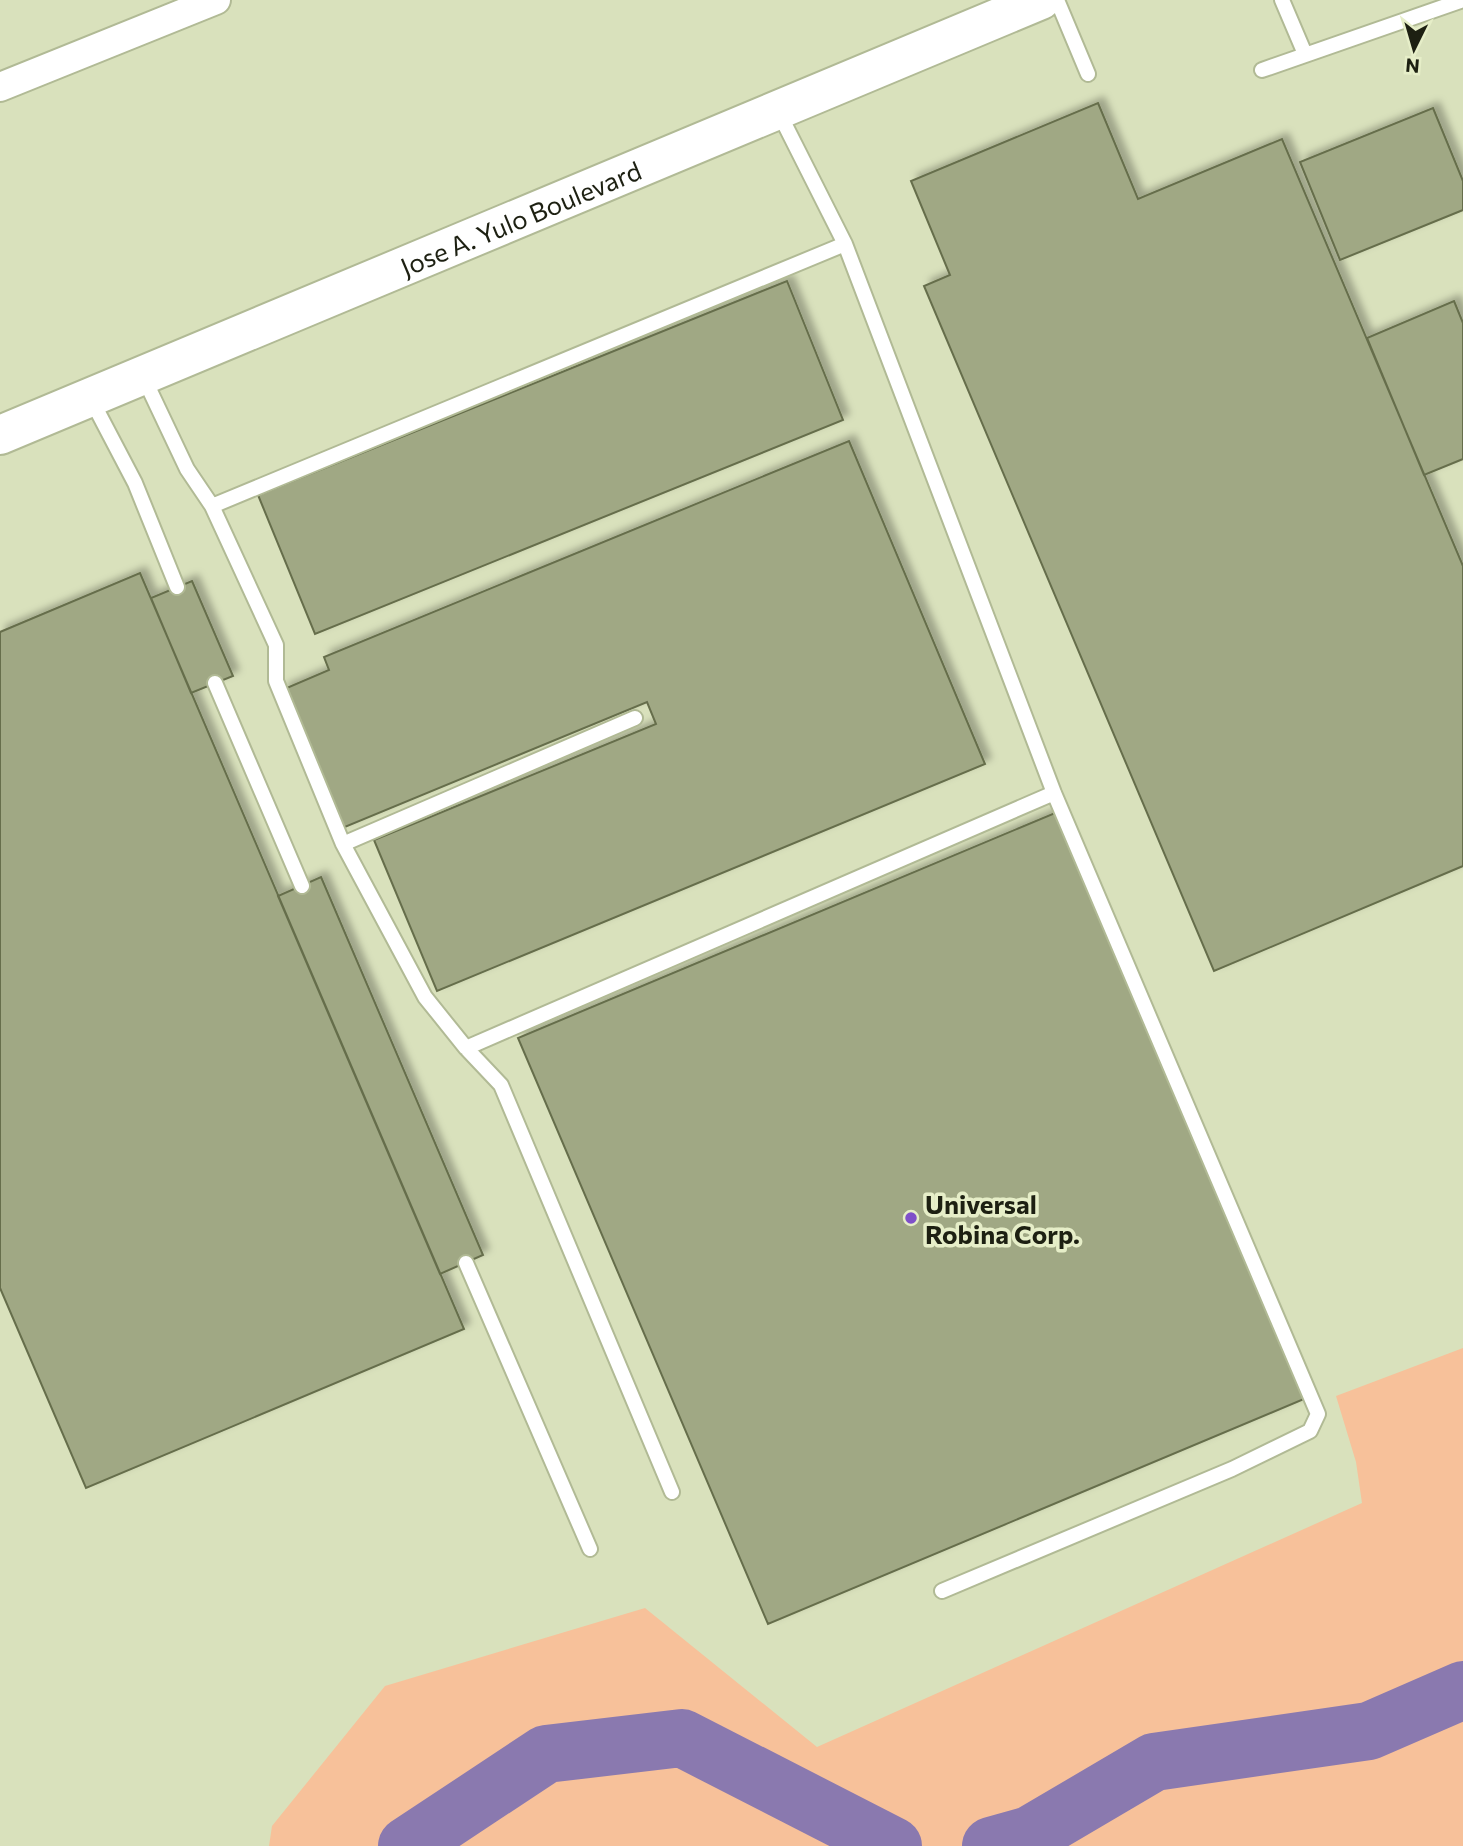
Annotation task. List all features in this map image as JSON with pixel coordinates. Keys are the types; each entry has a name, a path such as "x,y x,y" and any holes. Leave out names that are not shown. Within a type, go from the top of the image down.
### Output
{"main road":[{"name":"Jose A. Yulo Boulevard","path":"0,435 1041,0"}],"street":[{"path":"0,87 216,0"}],"lane":[{"path":"1057,0 1088,74"},
{"path":"1282,0 1306,54"},
{"path":"1262,70 1463,1"},
{"path":"777,110 845,244 1054,793 1318,1414 1310,1431 1232,1469 942,1591"},
{"path":"212,506 845,244"},
{"path":"142,375 187,469 212,506 276,645 276,681 343,844 425,997 466,1048 501,1085 672,1492"},
{"path":"91,397 135,483 177,587"},
{"path":"215,683 302,886"},
{"path":"343,844 635,718"},
{"path":"466,1048 1054,793"},
{"path":"466,1263 590,1549"}],"shaded area":[{"path":"1463,1348 1463,1846 269,1846 272,1826 385,1686 645,1608 817,1747 1362,1503 1356,1462 1336,1396"}],"building":[{"path":"1098,103 1138,199 1282,139 1463,566 1463,866 1214,971 924,286 950,275 911,181"},
{"path":"1433,108 1463,181 1463,210 1340,260 1300,162"},
{"path":"787,281 843,420 315,634 258,495"},
{"path":"1454,301 1463,323 1463,459 1424,475 1367,338"},
{"path":"849,441 985,764 437,991 374,840 656,724 647,702 340,829 282,690 329,670 324,657"},
{"path":"140,573 464,1329 86,1488 0,1288 0,632"},
{"path":"192,581 233,676 191,693 151,598"},
{"name":"Universal Robina Corp.","path":"1055,813 1304,1399 768,1624 518,1038"},
{"path":"321,877 483,1255 440,1274 278,896"}],"waterway":[{"path":"991,1846 1030,1835 1154,1762 1369,1731 1463,1690"},
{"path":"407,1846 546,1754 682,1738 893,1846"}],"place":[{"name":"Universal Robina Corp.","path":"911,1218"}]}
